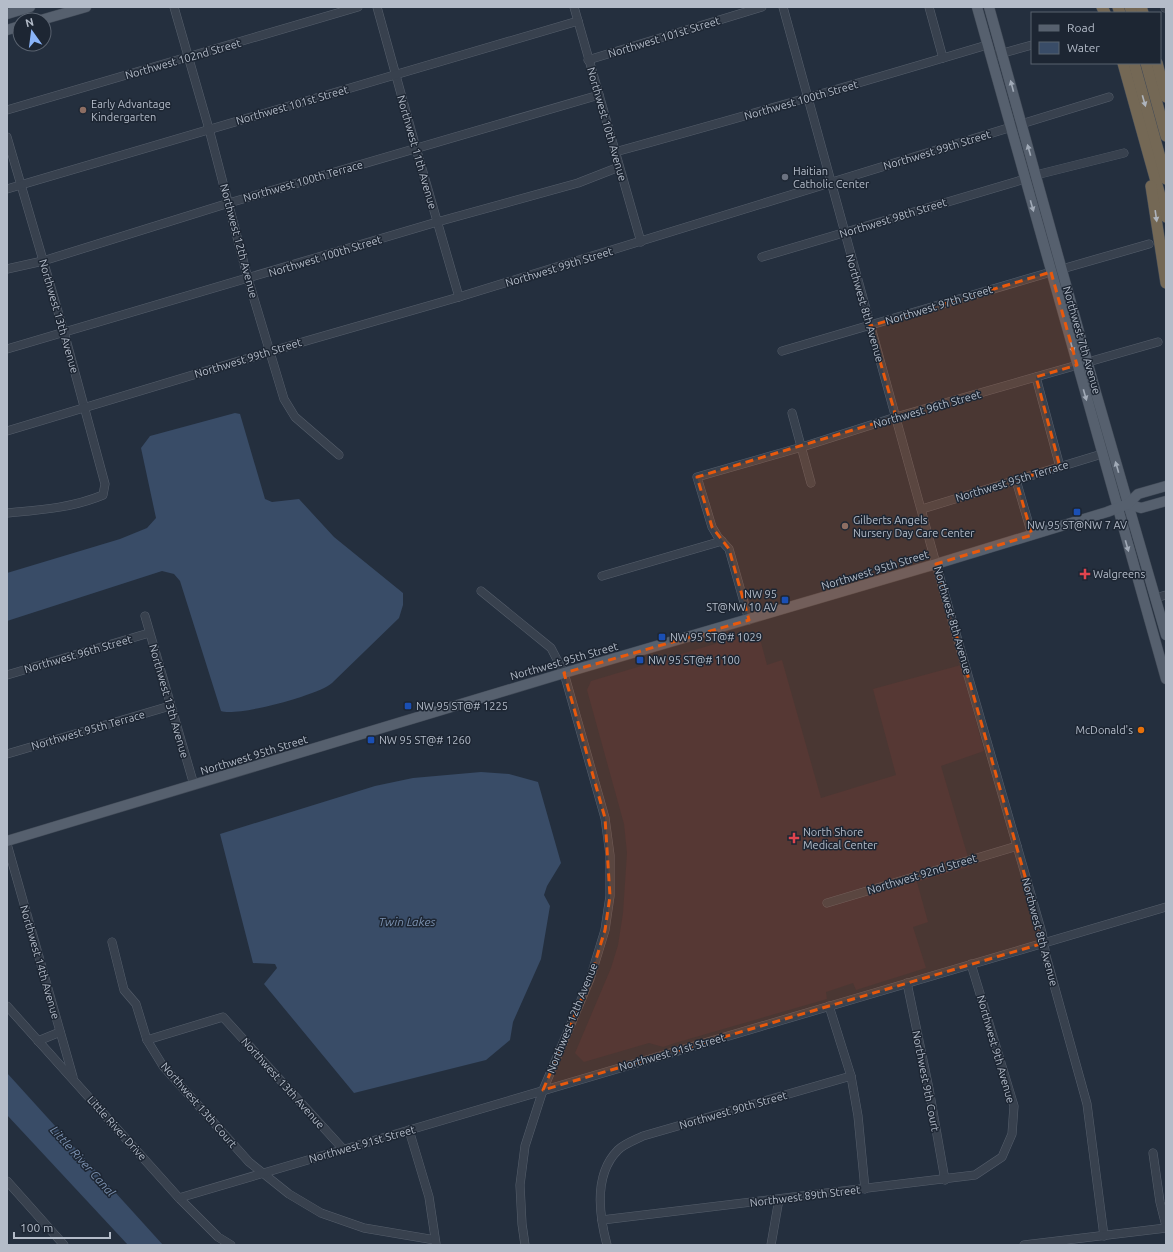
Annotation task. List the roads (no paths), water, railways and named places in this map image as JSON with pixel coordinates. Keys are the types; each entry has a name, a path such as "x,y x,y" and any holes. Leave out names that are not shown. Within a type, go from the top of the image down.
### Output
{"highway":[{"path":"1123,64 1166,217"},
{"path":"1134,64 1166,179"},
{"path":"1146,64 1166,136"},
{"path":"1156,64 1166,97"},
{"path":"1144,136 1166,283"}],"main road":[{"path":"7,14 30,7"},
{"path":"52,17 86,7"},
{"name":"Northwest 7th Avenue","path":"977,7 1166,679"},
{"name":"Northwest 7th Avenue","path":"989,7 1003,53 1087,362 1166,635"},
{"path":"1051,272 1058,277 1066,304 1074,311"},
{"name":"Northwest 95th Street","path":"7,841 564,673 936,564 1117,508 1128,504 1138,494 1166,486"},
{"name":"Northwest 95th Street","path":"1128,504 1141,508 1166,501"},
{"path":"1152,629 1157,635 1166,665"}],"street":[{"name":"Northwest 12th Avenue","path":"174,7 209,129 248,279 284,399 291,412 339,455"},
{"name":"Northwest 102nd Street","path":"7,110 189,58 358,7"},
{"name":"Northwest 11th Avenue","path":"377,7 459,297"},
{"name":"Northwest 10th Avenue","path":"574,7 641,242"},
{"name":"Northwest 101st Street","path":"588,60 762,7"},
{"name":"Northwest 8th Avenue","path":"783,7 936,564 1044,943 1046,956 1087,1104 1104,1236"},
{"path":"929,7 943,58"},
{"name":"Northwest 101st Street","path":"7,189 578,21"},
{"path":"991,57 1031,44"},
{"name":"Northwest 100th Street","path":"615,152 808,99 888,73 987,45"},
{"name":"Northwest 100th Terrace","path":"7,269 43,261 229,203 599,95"},
{"name":"Northwest 99th Street","path":"7,431 641,242 830,182 1109,97"},
{"name":"Northwest 13th Avenue","path":"7,137 64,332 105,484 103,495 86,502 55,509 7,513"},
{"path":"1036,175 1124,153"},
{"name":"Northwest 100th Street","path":"7,349 437,222 578,183 619,167"},
{"name":"Northwest 98th Street","path":"762,257 1025,179"},
{"path":"1062,269 1149,244"},
{"name":"Northwest 97th Street","path":"782,351 1051,272"},
{"name":"Northwest 96th Street","path":"722,541 712,527 697,477 802,447 896,417 1158,342"},
{"path":"1036,377 1060,467"},
{"path":"792,413 811,483"},
{"name":"Northwest 95th Terrace","path":"922,509 1102,454"},
{"path":"1016,480 1032,534"},
{"path":"602,576 722,541 729,549 749,620"},
{"name":"Northwest 12th Avenue","path":"481,591 551,648 564,673 605,818 610,855 610,896 605,930 590,979 543,1090 525,1146 520,1185 522,1224 525,1245"},
{"path":"1156,598 1166,595"},
{"name":"Northwest 13th Avenue","path":"145,616 194,785"},
{"name":"Northwest 96th Street","path":"7,675 149,633"},
{"name":"Northwest 95th Terrace","path":"7,754 170,706"},
{"name":"Northwest 14th Avenue","path":"7,844 74,1080"},
{"name":"Northwest 92nd Street","path":"826,903 1017,846"},
{"name":"Northwest 91st Street","path":"179,1198 1166,908"},
{"name":"Northwest 13th Court","path":"112,942 124,990 136,1004 147,1040 163,1066 249,1162 263,1173"},
{"name":"Northwest 9th Avenue","path":"972,964 1014,1106 1012,1134 1002,1157"},
{"name":"Northwest 9th Court","path":"907,983 929,1089 945,1180"},
{"name":"Little River Drive","path":"7,1006 179,1198 218,1236 231,1245"},
{"path":"829,1006 851,1076 858,1116 864,1189"},
{"name":"Northwest 13th Avenue","path":"147,1040 223,1017 343,1149"},
{"path":"38,1041 60,1032"},
{"name":"Northwest 90th Street","path":"602,1220 601,1189 605,1168 619,1149 643,1136 851,1076"},
{"path":"263,1173 289,1194 321,1213 364,1228 436,1243 429,1197 409,1130"},
{"path":"1024,1245 1166,1227 1160,1202 1153,1153"},
{"name":"Northwest 89th Street","path":"602,1220 945,1180 975,1175 1002,1157"},
{"path":"8,1185 64,1245"},
{"path":"771,1245 779,1199"},
{"path":"602,1220 607,1245"}],"water":[{"path":"235,413 240,414 265,499 272,502 299,499 334,537 403,593 403,605 399,618 332,683 324,688 278,704 243,711 221,711 180,581 174,574 162,571 7,621 7,573 120,539 147,528 156,518 141,448 150,436"},
{"name":"Twin Lakes","path":"481,772 509,774 538,782 561,863 547,886 544,895 550,906 541,959 513,1022 510,1040 486,1060 354,1093 264,984 277,968 275,964 253,963 220,834 375,786 413,778"},
{"name":"Little River Canal","path":"7,1073 163,1245 128,1245 7,1115"}],"place":[{"name":"Early Advantage Kindergarten","path":"83,110"},
{"name":"Haitian Catholic Center","path":"785,177"},
{"name":"NW 95 ST@NW 7 AV","path":"1077,512"},
{"name":"Gilberts Angels Nursery Day Care Center","path":"845,526"},
{"name":"Walgreens","path":"1085,574"},
{"name":"NW 95 ST@NW 10 AV","path":"785,600"},
{"name":"NW 95 ST@# 1029","path":"662,637"},
{"name":"NW 95 ST@# 1100","path":"640,660"},
{"name":"NW 95 ST@# 1225","path":"408,706"},
{"name":"McDonald's","path":"1141,730"},
{"name":"NW 95 ST@# 1260","path":"371,740"},
{"name":"North Shore Medical Center","path":"794,838"}]}
